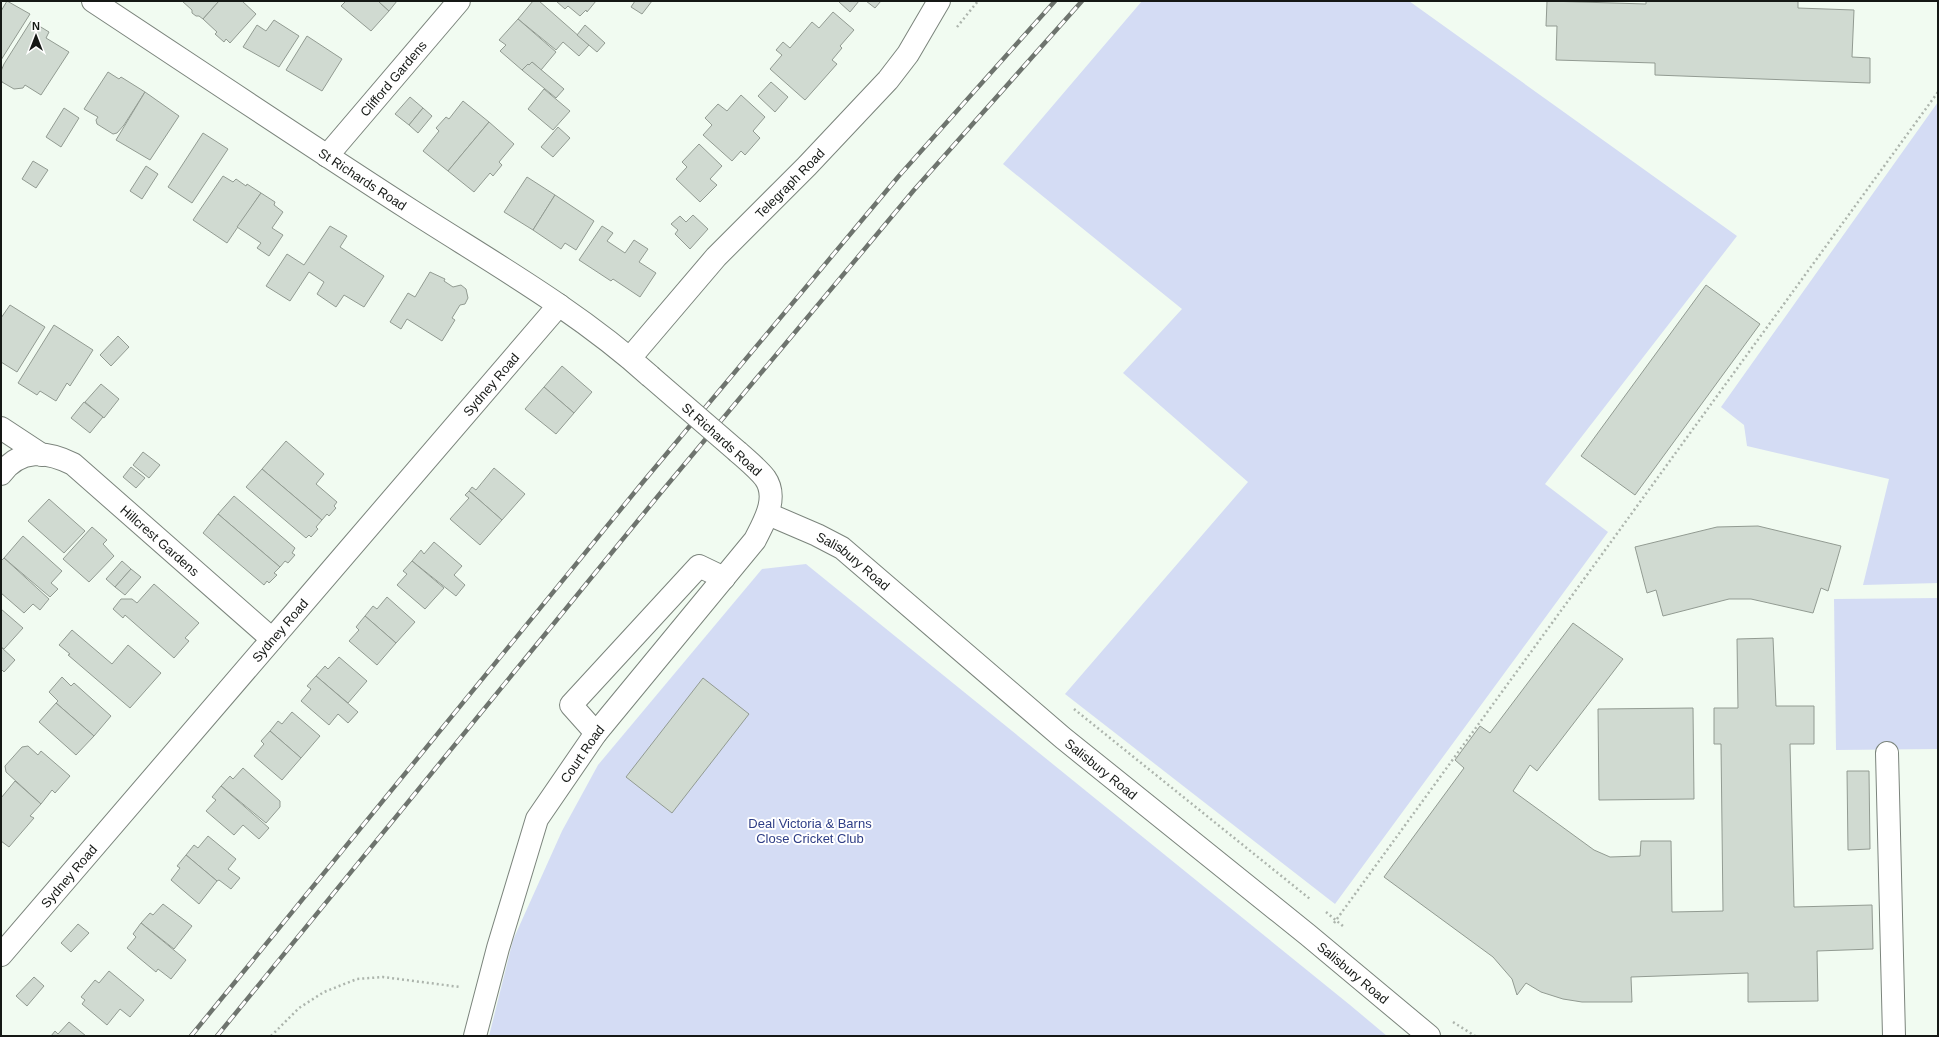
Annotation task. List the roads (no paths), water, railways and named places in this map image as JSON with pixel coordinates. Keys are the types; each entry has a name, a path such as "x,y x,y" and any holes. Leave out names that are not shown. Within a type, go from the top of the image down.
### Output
{"street":[{"name":"St Richards Road","path":"93,1 327,156 559,305 630,358 738,452 766,479 772,498 768,514"},
{"name":"Clifford Gardens","path":"327,156 460,1"},
{"name":"Telegraph Road","path":"630,358 716,257 807,166 888,80 908,54 939,1"},
{"name":"Sydney Road","path":"1,955 559,305"},
{"name":"Hillcrest Gardens","path":"1,428 42,455"},
{"name":"Hillcrest Gardens","path":"1,474 20,457 42,455 57,456 73,464 272,639"},
{"name":"Court Road","path":"474,1036 498,948 537,819 596,733 755,540 768,514"},
{"name":"Salisbury Road","path":"768,514 817,535 842,548 1063,738 1318,943 1429,1036"},
{"path":"596,733 571,705 699,566 724,578"},
{"path":"1887,753 1894,1036"}],"railway":[{"path":"191,1036 643,482 898,177 1055,1"},
{"path":"217,1036 658,496 914,190 1082,1"}],"park label":[{"name":"Deal Victoria & Barns Close Cricket Club","path":"810,830"}]}
